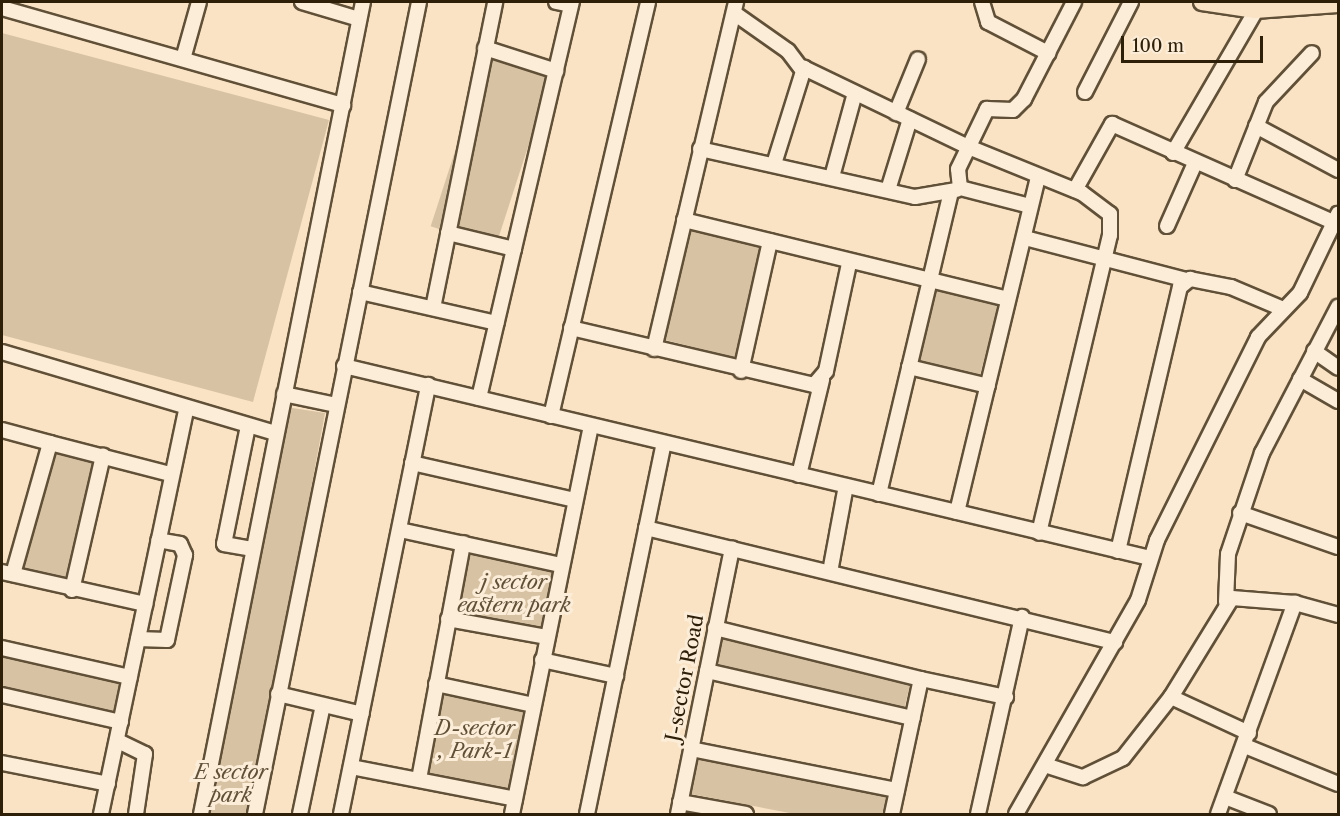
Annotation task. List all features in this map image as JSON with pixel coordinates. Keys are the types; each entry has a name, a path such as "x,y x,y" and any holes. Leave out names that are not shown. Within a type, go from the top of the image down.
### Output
{"main road":[{"path":"1202,2 1258,6 1338,4"}],"street":[{"path":"183,59 199,2"},
{"path":"302,2 359,19"},
{"path":"201,814 275,433 363,2"},
{"path":"255,814 419,2"},
{"path":"433,308 495,2"},
{"path":"479,398 572,3 556,2"},
{"path":"551,416 648,2"},
{"path":"982,2 988,22 1048,53"},
{"path":"879,494 927,284 966,146 991,105 1013,110 1020,105 1074,2"},
{"path":"1085,92 1131,2"},
{"path":"1173,153 1258,6"},
{"path":"2,8 21,7 183,59 343,105"},
{"path":"654,349 735,7 788,51 801,68 966,146 1038,178 1075,190 1110,214 1104,258 1039,533"},
{"path":"485,48 556,71"},
{"path":"1235,180 1271,95 1312,53"},
{"path":"896,112 918,59"},
{"path":"774,164 801,68"},
{"path":"832,177 855,93"},
{"path":"888,190 910,119"},
{"path":"1016,814 1138,600 1150,558 1258,337 1306,284 1336,218 1195,163 1121,126 1108,125 1075,190"},
{"path":"1256,126 1338,170"},
{"path":"700,149 928,198 955,190 1030,206"},
{"path":"1167,226 1195,163"},
{"path":"957,512 1038,178"},
{"path":"684,220 927,284 1008,299"},
{"path":"448,233 514,249"},
{"path":"1025,238 1186,280 1245,290 1283,309"},
{"path":"741,371 770,241"},
{"path":"799,475 849,264"},
{"path":"1118,551 1178,292 1186,280"},
{"path":"360,292 497,323"},
{"path":"1045,765 1071,775 1100,773 1137,745 1171,698 1226,602 1228,554 1240,513 1300,379 1338,307"},
{"path":"571,328 806,386 822,380"},
{"path":"1314,351 1338,368"},
{"path":"2,352 186,409 275,433"},
{"path":"344,366 1150,558"},
{"path":"909,367 988,386"},
{"path":"1300,379 1338,401"},
{"path":"341,814 428,385"},
{"path":"284,394 336,405"},
{"path":"101,814 118,741 170,474 186,409"},
{"path":"248,426 224,544 252,549"},
{"path":"512,814 591,426"},
{"path":"2,430 170,474"},
{"path":"50,443 7,573 72,590 145,604"},
{"path":"588,814 664,443"},
{"path":"72,590 103,456"},
{"path":"412,463 575,500"},
{"path":"830,572 846,486"},
{"path":"1240,513 1338,547"},
{"path":"646,528 1022,617 1115,642"},
{"path":"400,530 561,565"},
{"path":"138,639 167,640 185,555 180,544 158,540"},
{"path":"419,779 463,543"},
{"name":"J-sector Road","path":"679,808 732,548"},
{"path":"1226,602 1249,597 1295,603 1338,615"},
{"path":"1218,814 1295,603"},
{"path":"978,814 1006,697 1022,617"},
{"path":"448,619 547,637"},
{"path":"715,628 921,679 1006,697"},
{"path":"2,648 130,677"},
{"path":"542,660 616,676"},
{"path":"706,670 913,718"},
{"path":"892,814 921,679"},
{"path":"436,684 533,705"},
{"path":"278,694 362,714"},
{"path":"2,695 121,722"},
{"path":"1171,698 1338,784"},
{"path":"300,814 323,705"},
{"path":"118,741 145,754 136,814"},
{"path":"692,749 897,790"},
{"path":"2,763 108,784"},
{"path":"351,767 515,798"},
{"path":"1225,797 1269,814"},
{"path":"679,808 746,814"}],"green space":[{"path":"2,33 329,120 253,402 2,335"},
{"path":"486,56 551,77 495,247 431,226"},
{"path":"691,229 764,247 736,358 663,340"},
{"path":"931,283 1000,301 979,378 911,359"},
{"name":"E sector park","path":"286,407 325,413 251,814 200,814"},
{"path":"56,448 97,459 69,583 18,571"},
{"name":"j sector eastern park","path":"464,549 555,568 541,633 450,614"},
{"path":"721,633 911,680 904,710 714,663"},
{"path":"2,652 121,679 113,715 2,689"},
{"name":"D-sector , Park-1","path":"440,689 528,708 510,792 422,773"},
{"path":"698,758 887,794 883,814 795,814 691,794"}]}
